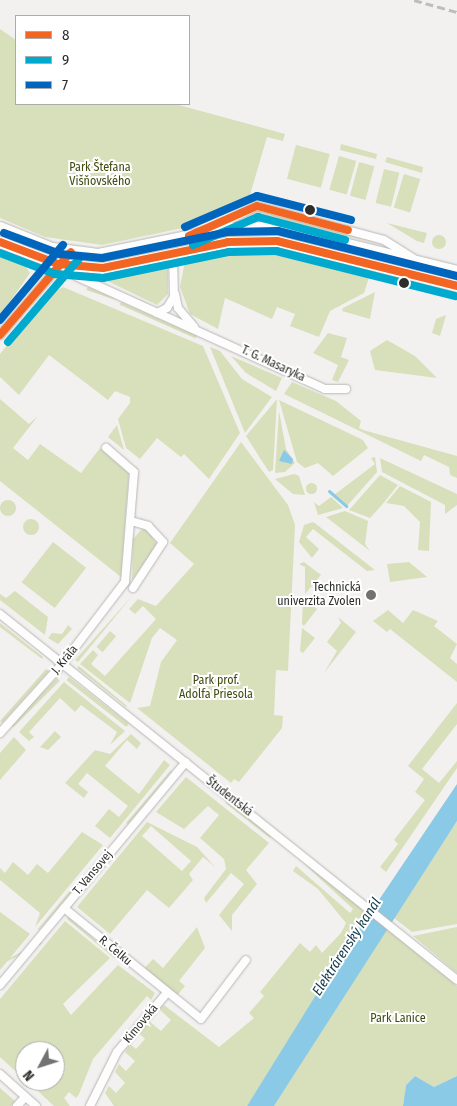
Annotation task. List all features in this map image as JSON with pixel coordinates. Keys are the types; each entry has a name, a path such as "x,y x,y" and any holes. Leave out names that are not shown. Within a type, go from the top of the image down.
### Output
{"street":[{"path":"203,233 257,206 384,240 417,260"},
{"path":"0,227 71,252 122,252 203,233 279,227 457,271"},
{"name":"T. G. Masaryka","path":"0,242 61,264 114,267 228,242 277,241 457,286"},
{"path":"0,335 71,252"},
{"name":"T. G. Masaryka","path":"173,254 174,285 178,308 201,333"},
{"name":"T. G. Masaryka","path":"61,264 76,276 325,389 346,389"},
{"name":"T. G. Masaryka","path":"157,313 170,304 174,285"},
{"path":"106,448 134,472 125,582 134,589 161,546 158,532 131,521"},
{"name":"J. Kráľa","path":"0,734 63,663 125,582"},
{"name":"Študentská","path":"0,614 402,934 457,980"},
{"name":"T. Vansovej","path":"0,985 186,762"},
{"name":"R. Čelku","path":"64,908 166,994"},
{"name":"Kimovská","path":"90,1106 117,1052 166,994 201,1020 246,960"},
{"path":"0,1074 36,1106"},
{"path":"17,1106 26,1097"}],"green space":[{"name":"Park Štefana Višňovského","path":"0,29 15,39 15,105 179,105 285,134 283,141 267,137 250,195 192,226 102,245 45,237 0,218"},
{"path":"341,144 377,154 376,159 340,150"},
{"path":"296,145 330,154 321,188 287,179"},
{"path":"339,156 356,161 347,195 329,190"},
{"path":"387,157 423,167 422,173 385,162"},
{"path":"359,162 374,166 365,200 350,196"},
{"path":"384,169 400,173 391,207 376,203"},
{"path":"404,174 420,179 410,212 394,207"},
{"path":"255,211 263,211 389,245 290,223 239,222"},
{"path":"387,223 427,233 424,243 417,241"},
{"path":"280,232 457,276 457,280 279,236 229,237 99,263 88,262 228,233"},
{"path":"436,235 442,235 446,242 442,249 436,249 432,245 432,239"},
{"path":"276,250 330,262 369,277 364,293 330,311 319,337 290,326 295,314 277,307 272,319 225,298 218,329 190,314 180,287 185,261 227,252"},
{"path":"0,253 24,264 30,273 0,316"},
{"path":"162,268 168,269 168,294 157,305 97,276"},
{"path":"63,287 203,346 240,433 209,479 184,454 181,457 157,438 140,459 126,448 118,419 130,403 130,397 115,391 108,400 49,355 19,395 0,377 0,354 45,296"},
{"path":"88,287 113,298 116,300 86,290"},
{"path":"375,292 370,319 342,311 343,308"},
{"path":"121,302 197,336 196,338 120,305"},
{"path":"446,315 440,336 432,333 436,319"},
{"path":"328,333 347,338 341,357 349,360 338,382 332,380 338,365 313,353"},
{"path":"387,340 415,356 437,378 375,370 370,351"},
{"path":"210,347 220,351 242,379 272,397 245,433"},
{"path":"231,356 282,378 276,391 246,373"},
{"path":"292,382 336,401 361,421 359,428 363,430 457,456 457,478 450,475 449,467 424,455 421,461 284,394"},
{"path":"0,399 29,424 38,416 13,448 28,460 40,444 81,473 100,448 129,472 121,577 0,481"},
{"path":"277,399 273,470 269,472 246,436"},
{"path":"279,400 363,440 368,448 333,476 318,463 305,468 297,462"},
{"path":"279,411 286,449 295,463 285,472 275,473"},
{"path":"117,425 124,450 108,437"},
{"name":"Park prof. Adolfa Priesola","path":"241,442 288,505 295,525 288,671 276,670 274,715 283,716 282,728 239,782 234,779 231,783 137,708 150,706 161,662 177,640 160,628 152,638 130,703 80,664 93,650 98,655 91,664 105,676 156,619 143,606 135,614 129,609 138,599 156,606 194,564 170,543"},
{"path":"375,457 377,472 347,506 334,495 375,464 371,458"},
{"path":"380,458 457,494 457,505 445,514 445,505 382,472"},
{"path":"294,474 299,476 305,495 293,494 275,479"},
{"path":"380,475 398,485 381,506 370,518 349,510"},
{"path":"311,482 317,488 311,494 305,488"},
{"path":"400,486 431,502 429,551 418,550 420,522 404,506 386,503"},
{"path":"331,497 343,508 318,515 314,502 319,506"},
{"path":"5,500 11,500 16,505 14,514 5,516 0,511 0,505"},
{"path":"345,511 368,521 365,544 370,551 326,517"},
{"path":"28,519 34,519 39,524 37,533 28,535 23,530 23,524"},
{"path":"313,522 375,570 367,571 313,529 306,537 319,549 312,558 299,542 304,525"},
{"path":"142,529 148,530 157,545 132,580 133,539"},
{"path":"53,542 86,568 55,608 22,582"},
{"path":"304,562 321,575 305,594 305,567 299,564"},
{"path":"409,562 427,577 390,582 387,564"},
{"path":"15,591 48,617 45,635 0,600 0,594 6,598"},
{"path":"133,595 78,662 75,660"},
{"path":"303,599 317,609 304,626 302,624"},
{"path":"388,610 403,623 413,610 438,621 434,626 457,644 450,658 457,664 457,682 390,629 387,632 373,621"},
{"path":"338,617 356,632 324,673 337,651 327,642 341,623"},
{"path":"0,623 43,657 42,659 0,627"},
{"path":"68,625 72,629 58,644 48,638 52,633 62,634"},
{"path":"302,628 315,638 303,653 300,651"},
{"path":"110,631 116,636 103,652 97,647"},
{"path":"79,666 127,706 77,668"},
{"path":"46,669 49,671 2,723 0,721"},
{"path":"69,677 129,724 126,727 67,680"},
{"path":"57,678 60,681 13,727 10,725"},
{"path":"64,682 125,731 110,745 117,732 81,705 75,712 60,698 29,732 34,737 29,741 19,732"},
{"path":"457,703 457,724 422,769 439,783 457,761 457,768 386,872 380,867 398,844 394,840 425,800 415,792 424,779 408,766"},
{"path":"55,731 61,737 48,750 40,747"},
{"path":"131,734 141,743 137,749 127,740 105,766 139,794 164,760 170,765 110,838 95,826 109,809 119,817 128,806 87,773 78,784 88,792 84,798 65,783 95,750 110,754"},
{"path":"14,737 26,750 0,780 0,753"},
{"path":"171,770 128,824 126,823"},
{"path":"186,777 269,843 246,870 257,884 232,915 232,931 219,915 244,884 231,873 206,903 204,898 226,869 224,859 200,838 219,815 208,806 184,829 156,812"},
{"path":"227,801 271,836 270,838 225,803"},
{"path":"457,821 457,924 412,932 394,918"},
{"path":"147,822 197,847 215,867 203,857 189,874 193,880 169,908 147,890 110,934 77,907","holes":["151,826 191,861 182,871 142,836"]},
{"path":"82,832 103,845 35,927 40,913 0,880 0,868 5,873 13,862 28,875 37,864 48,873"},
{"path":"301,861 370,915 247,1106 114,1106 105,1093 109,1086 116,1093 125,1083 115,1072 119,1064 126,1071 135,1061 125,1052 130,1044 136,1049 145,1039 139,1033 149,1021 161,1031 171,1020 159,1009 164,1005 219,1047 254,1018 249,1013 264,996 260,992 300,943 310,952 316,945 322,953 341,933 346,923 318,889 293,871 296,866 350,913 353,909"},
{"path":"78,881 80,882 39,930 38,929"},
{"path":"0,912 30,934 0,970"},
{"path":"68,917 115,957 67,919"},
{"path":"65,921 110,958 63,1004 71,1015 118,965 155,993 151,1000 147,996 93,1059 79,1094 76,1098 69,1092 64,1098 70,1106 54,1106 38,1091 65,1091 65,1041 15,1041 15,1071 0,1057 0,999"},
{"path":"197,927 205,948 179,981 185,986 176,997 143,970 153,959 163,968"},
{"path":"457,927 457,973 413,936"},
{"name":"Park Lanice","path":"387,929 457,986 457,1076 434,1087 415,1076 406,1085 403,1106 274,1106"},
{"path":"41,942 42,944 0,965 0,963"},
{"path":"0,1088 15,1101 11,1106 0,1106"}],"water":[{"path":"284,450 293,459 292,464 279,461"},
{"path":"457,784 457,821 274,1106 247,1106 329,974"},
{"path":"415,1076 434,1087 457,1076 457,1106 403,1106 406,1085"}],"waterway":[{"path":"329,491 346,506"}],"railway":[{"path":"414,0 457,12"}],"transit line":[{"name":"7","path":"185,227 257,196 351,220"},
{"name":"8","path":"189,236 257,206 348,230"},
{"name":"9","path":"193,245 258,217 345,240"},
{"name":"7","path":"4,233 60,254 102,258 227,232 278,231 457,276"},
{"name":"8","path":"0,242 58,264 103,268 228,242 277,241 457,286"},
{"name":"7","path":"0,320 63,245"},
{"name":"9","path":"0,253 55,274 103,278 229,252 276,251 455,296"},
{"name":"8","path":"0,335 71,252"},
{"name":"9","path":"8,342 79,259"}],"place":[{"name":"Technická univerzita Zvolen","path":"371,595"}],"water label":[{"name":"Elektrárenský kanál","path":"347,947"}]}
